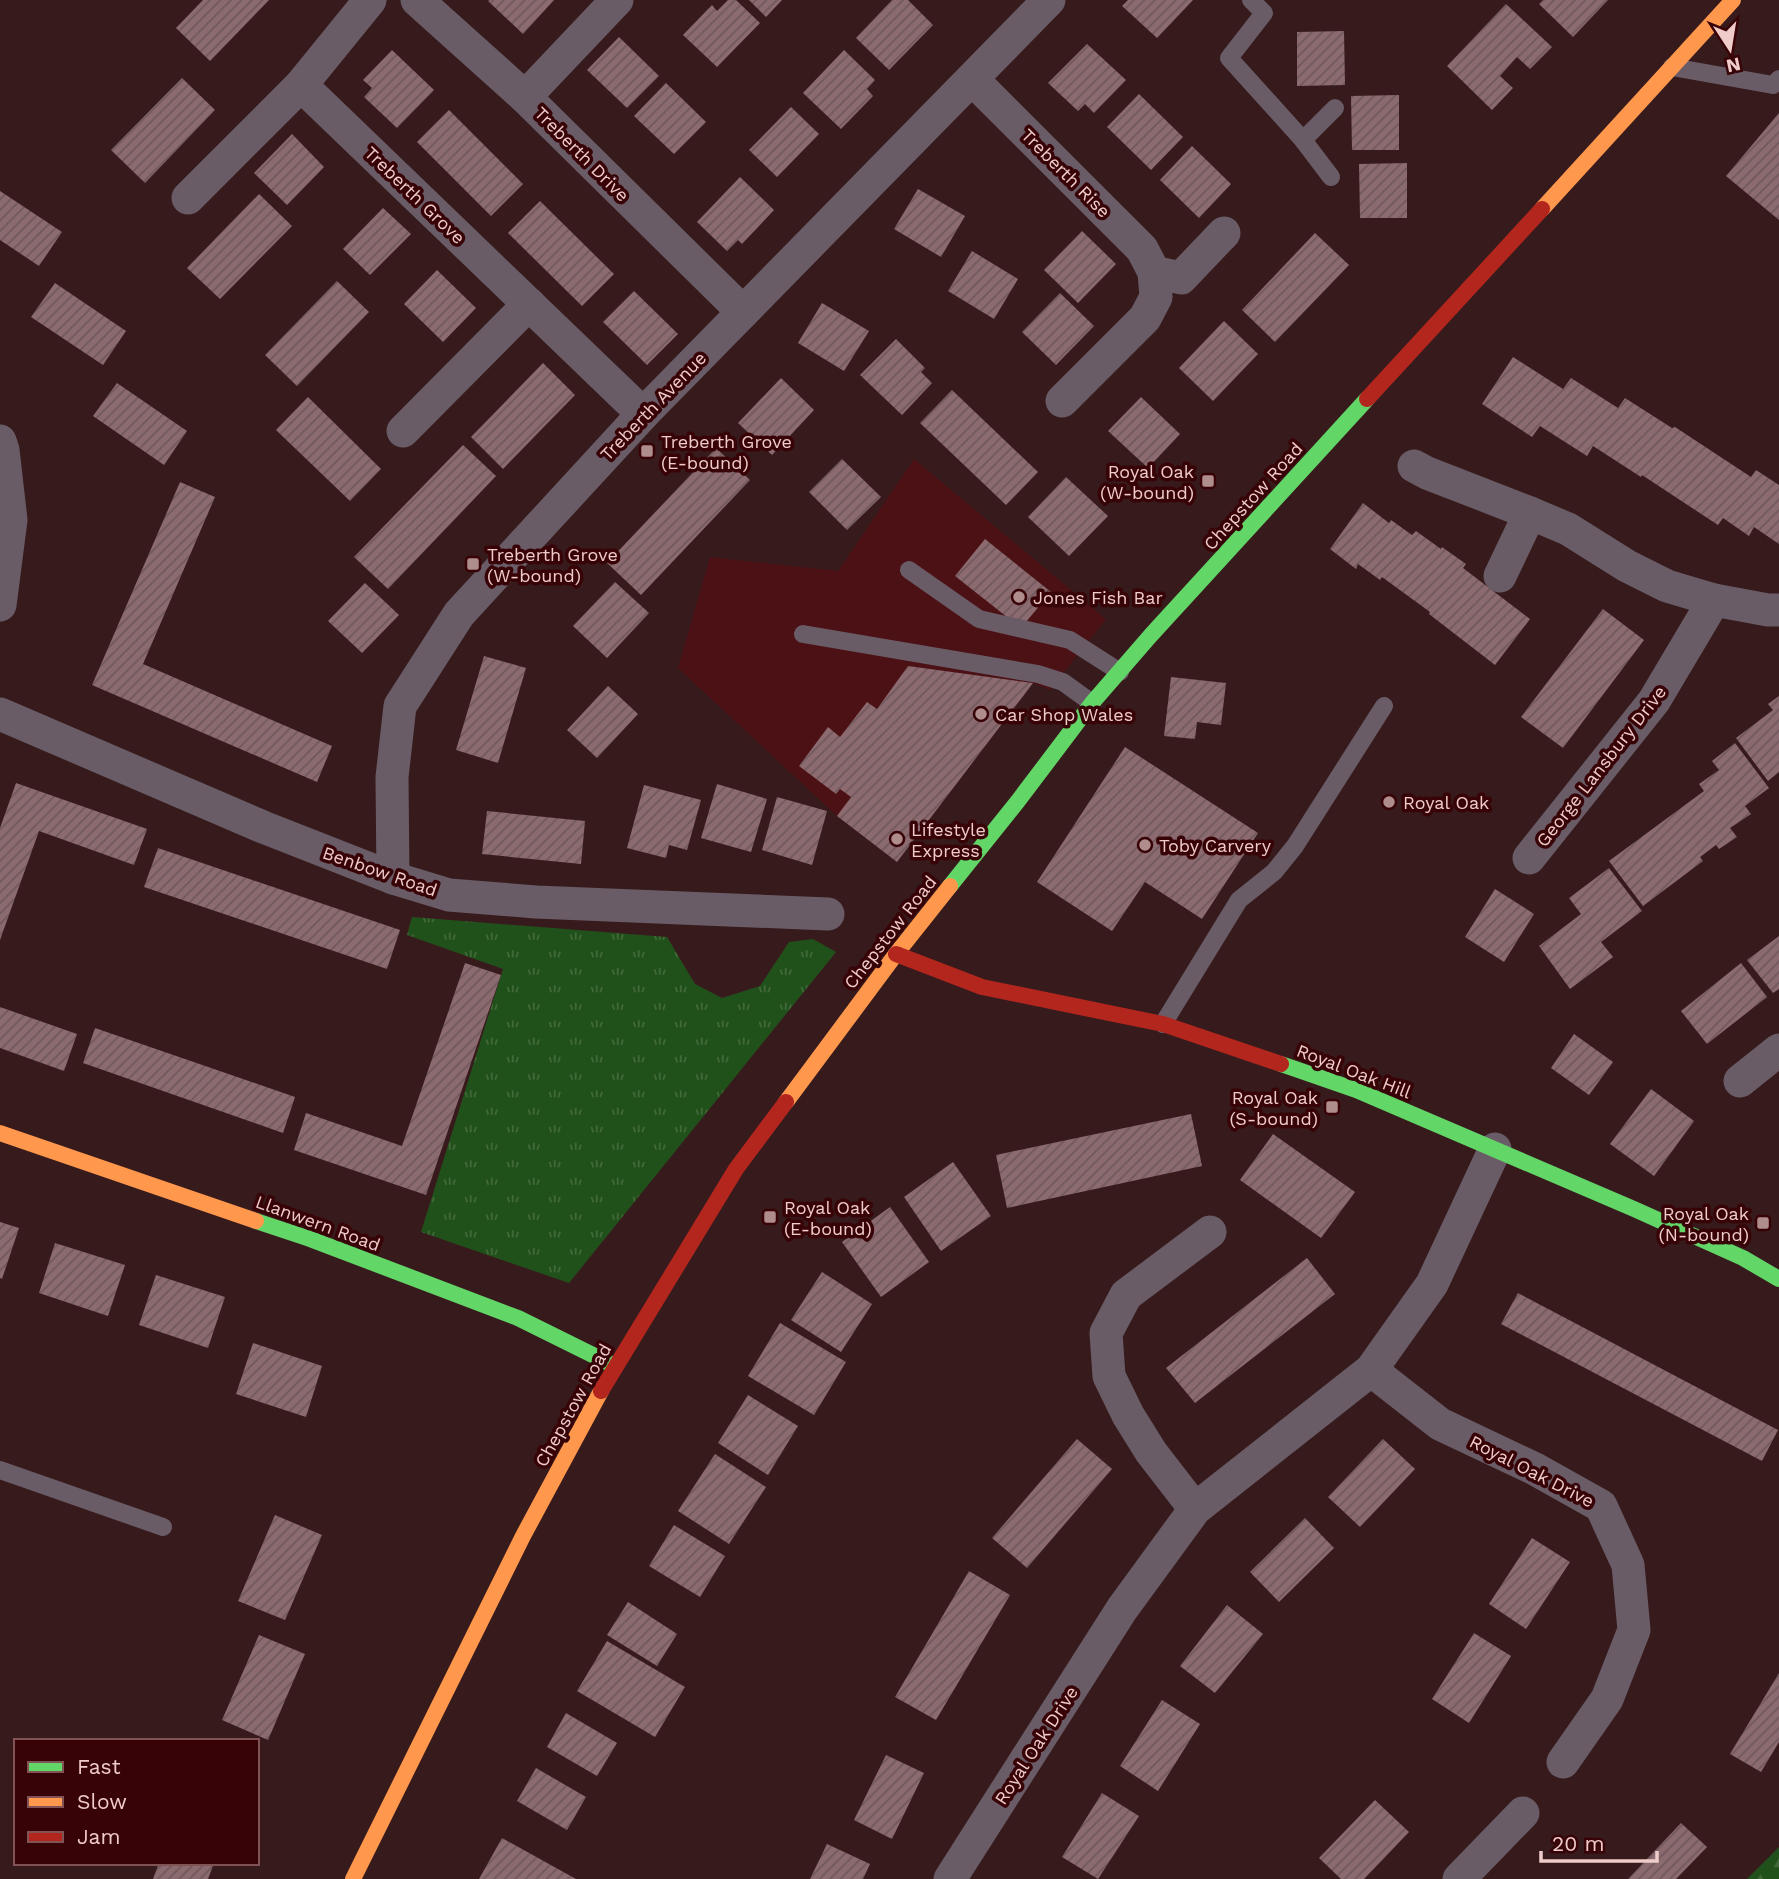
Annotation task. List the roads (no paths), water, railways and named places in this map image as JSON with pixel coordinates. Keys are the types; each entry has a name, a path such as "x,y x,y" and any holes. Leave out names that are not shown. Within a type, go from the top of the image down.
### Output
{"main road":[{"name":"Chepstow Road","path":"353,1879 523,1536 615,1366 736,1169 896,954 1092,703 1733,0"},
{"name":"Royal Oak Hill","path":"896,954 982,987 1163,1024 1356,1090 1634,1209 1743,1258 1779,1279"},
{"name":"Llanwern Road","path":"0,1133 297,1235 518,1318 615,1366"}],"street":[{"path":"188,198 301,85 370,0"},
{"name":"Treberth Drive","path":"417,0 525,97 743,312"},
{"path":"525,97 617,0"},
{"name":"Treberth Avenue","path":"393,878 392,777 400,706 459,614 643,414 1049,0"},
{"name":"Treberth Rise","path":"972,79 1142,249 1154,272"},
{"name":"Treberth Grove","path":"301,85 643,414"},
{"path":"1062,401 1145,318 1156,297 1154,272 1181,278 1224,233"},
{"path":"403,431 529,304"},
{"path":"0,441 11,520 0,606"},
{"path":"1414,466 1568,529 1627,566 1667,586 1714,600 1768,611 1779,610"},
{"path":"1500,576 1530,513"},
{"name":"George Lansbury Drive","path":"1529,858 1654,701 1714,600"},
{"name":"Benbow Road","path":"0,714 263,827 393,878 449,895 828,914"},
{"path":"1740,1081 1779,1049"},
{"name":"Royal Oak Drive","path":"950,1879 1122,1609 1195,1509 1371,1370 1432,1284 1496,1149"},
{"path":"1195,1509 1151,1452 1128,1415 1110,1376 1106,1333 1126,1295 1210,1232"},
{"name":"Royal Oak Drive","path":"1371,1370 1440,1424 1535,1469 1601,1506 1628,1564 1634,1630 1607,1699 1563,1762"},
{"path":"1459,1879 1523,1813"}],"lane":[{"path":"1251,0 1264,13 1228,58 1303,140 1331,177"},
{"path":"1671,67 1773,85 1779,79"},
{"path":"1303,140 1335,108"},
{"path":"909,570 979,619 1070,640 1120,671"},
{"path":"803,635 1038,674 1063,682 1092,703"},
{"path":"1163,1024 1239,900 1274,872 1295,846 1384,706"},
{"path":"0,1470 163,1527"}],"place":[{"name":"Treberth Grove (E-bound)","path":"647,451"},
{"name":"Royal Oak (W-bound)","path":"1208,481"},
{"name":"Treberth Grove (W-bound)","path":"473,564"},
{"name":"Jones Fish Bar","path":"1019,597"},
{"name":"Car Shop Wales","path":"981,714"},
{"name":"Royal Oak","path":"1389,802"},
{"name":"Lifestyle Express","path":"897,839"},
{"name":"Toby Carvery","path":"1145,845"},
{"name":"Royal Oak (S-bound)","path":"1332,1107"},
{"name":"Royal Oak (E-bound)","path":"770,1217"},
{"name":"Royal Oak (N-bound)","path":"1763,1223"}]}
